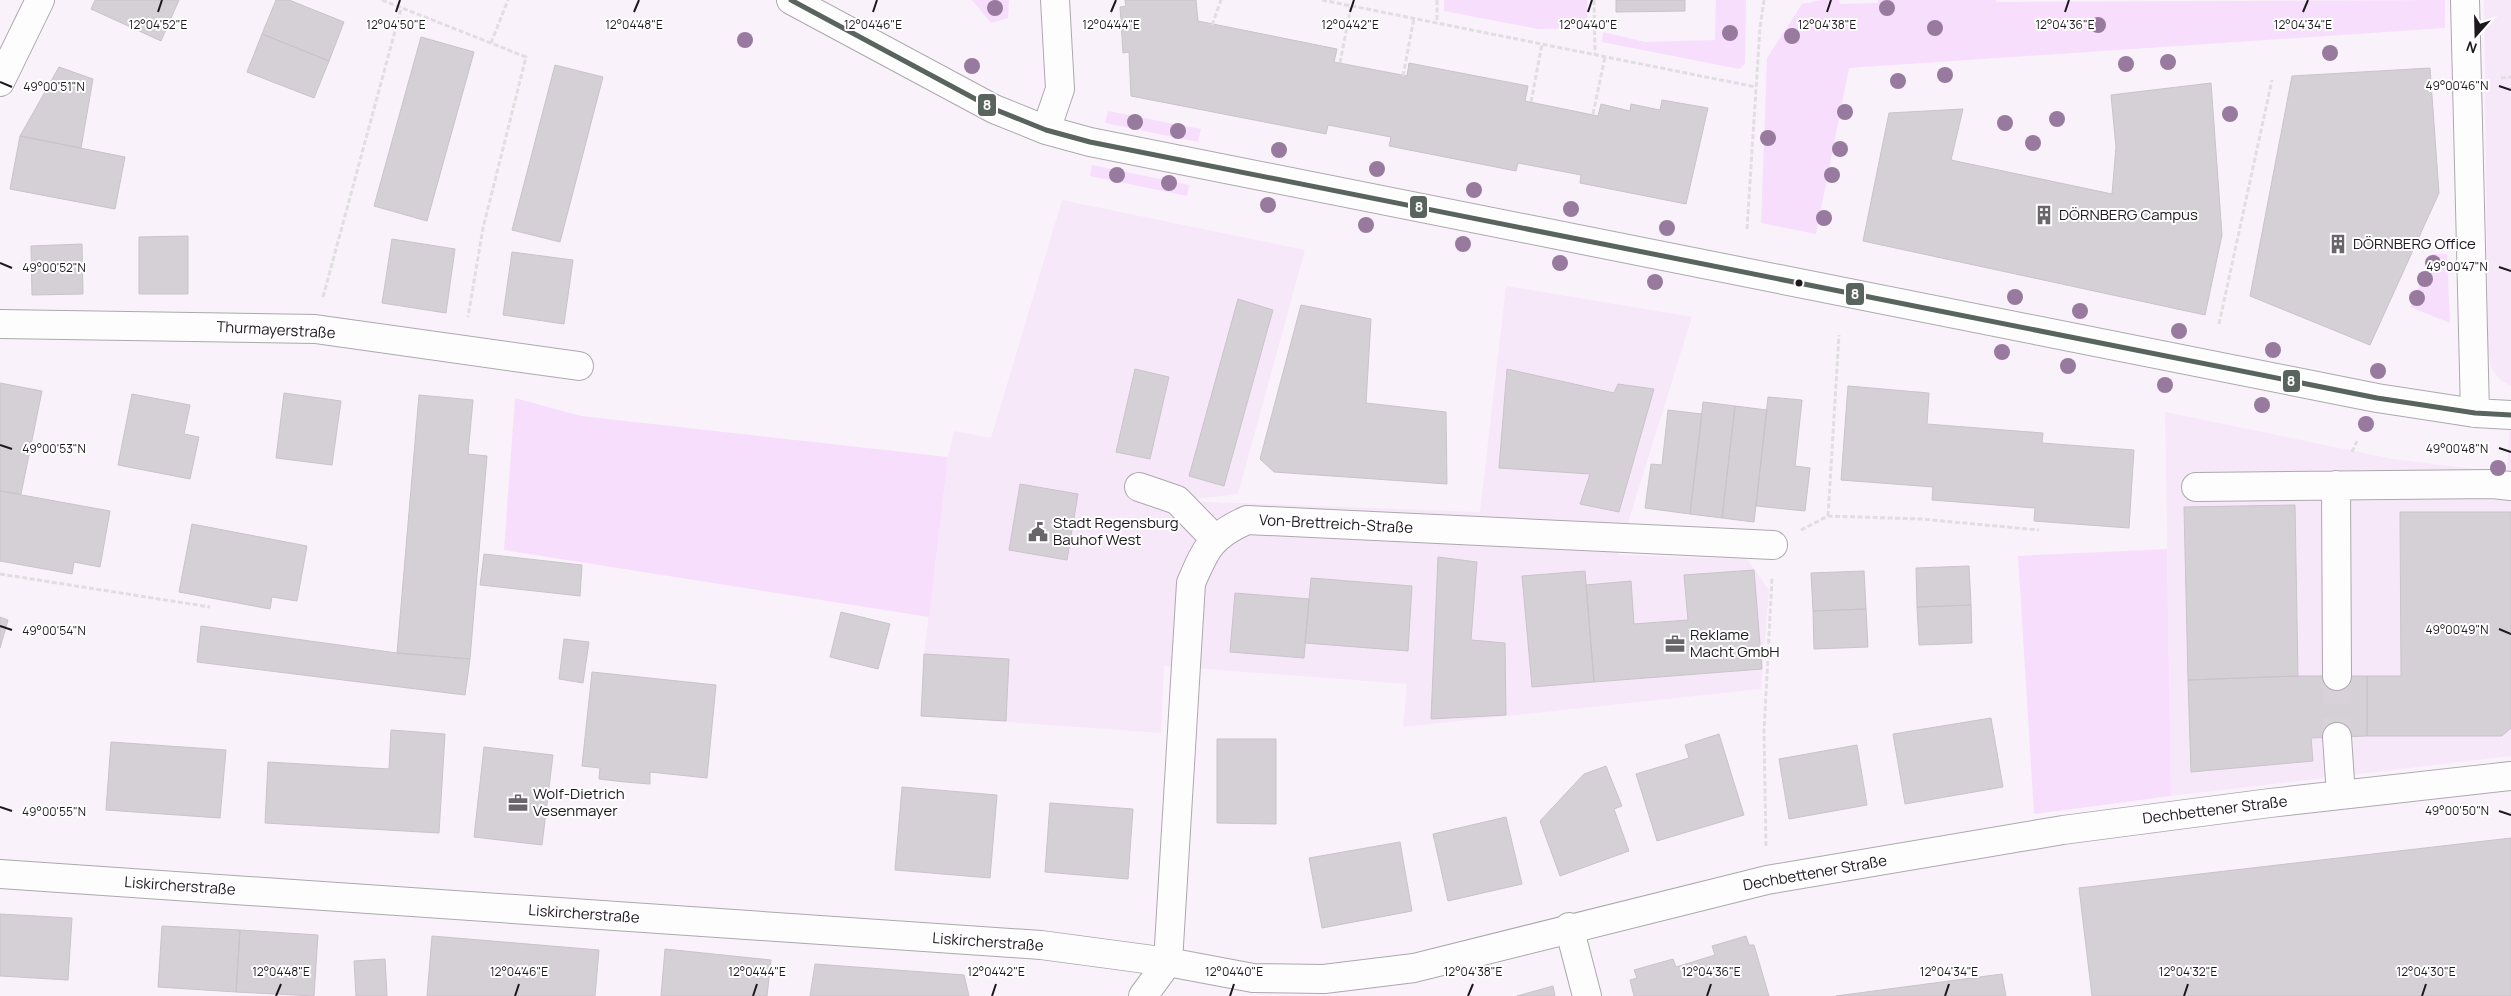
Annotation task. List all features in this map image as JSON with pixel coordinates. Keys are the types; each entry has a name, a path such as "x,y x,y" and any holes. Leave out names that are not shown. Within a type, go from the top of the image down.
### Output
{"street":[{"path":"0,82 40,0"},
{"path":"791,0 994,109 1046,130 1090,142 2377,398 2475,413 2511,415"},
{"path":"1046,130 1060,89 1055,0"},
{"path":"2465,0 2475,413"},
{"name":"Thurmayerstraße","path":"0,324 315,329 580,366"},
{"path":"2336,484 2337,676"},
{"path":"2196,487 2336,484 2492,484 2511,486"},
{"path":"1139,487 1177,500 1215,539"},
{"name":"Von-Brettreich-Straße","path":"1168,962 1192,583 1204,551 1223,530 1246,520 1773,545"},
{"path":"2337,737 2341,795"},
{"name":"Dechbettener Straße","path":"1168,962 1253,978 1324,979 1414,968 1568,927 1767,880 2063,830 2511,776"},
{"name":"Liskircherstraße","path":"0,874 1041,945 1168,962"},
{"path":"1568,927 1587,996"},
{"path":"1143,996 1168,962"}],"path":[{"path":"382,0 526,57 483,228 462,349"},
{"path":"491,43 508,0"},
{"path":"1212,25 1221,0"},
{"path":"1322,0 1756,87"},
{"path":"1437,0 1437,23"},
{"path":"1594,0 1595,54"},
{"path":"1747,229 1760,27 1764,0"},
{"path":"1340,63 1351,6"},
{"path":"315,329 401,8"},
{"path":"1403,76 1414,18"},
{"path":"1531,102 1542,44"},
{"path":"1593,114 1605,56"},
{"path":"2219,324 2272,80"},
{"path":"1839,335 1828,516 1921,519 2039,530"},
{"path":"1767,880 1764,732 1773,545"},
{"path":"0,574 210,607"}],"shaded area":[{"path":"972,0 1009,0 1008,18 991,23"},
{"path":"1444,0 1587,0 1587,19 1576,28 1538,29 1444,11"},
{"path":"1716,0 1746,0 1745,64 1739,69 1602,42 1603,32 1645,42 1715,40"},
{"path":"1821,0 1839,0 1840,4 1878,3 1878,0 1996,0 1996,2 2445,0 2445,28 1849,68 1816,234 1761,223 1767,58 1802,4"},
{"path":"2484,0 2511,0 2511,386 2501,381 2492,369 2488,353"},
{"path":"1108,111 1201,129 1198,142 1105,123"},
{"path":"1092,165 1189,185 1187,196 1090,176"},
{"path":"1062,200 1305,250 1238,494 1182,501 1480,512 1506,286 1692,317 1618,555 1747,559 1769,590 1761,689 1403,727 1407,684 1164,666 1161,733 921,716 924,654 948,457 954,431 991,438"},
{"path":"2432,254 2447,254 2450,323 2410,307"},
{"path":"2511,392 2511,756 2171,796 2165,412 2393,459 2507,473"},
{"path":"515,398 581,416 948,457 929,617 504,550"},
{"path":"2167,549 2171,796 2034,814 2018,556"}],"building":[{"path":"95,0 179,0 161,41 91,9"},
{"path":"276,0 289,0 344,22 329,61 262,34"},
{"path":"1125,0 1196,0 1198,21 1337,49 1334,62 1407,76 1409,63 1528,86 1525,101 1598,116 1601,104 1630,111 1631,104 1660,110 1662,100 1708,108 1686,204 1580,183 1581,175 1518,163 1516,171 1389,146 1391,137 1328,125 1326,134 1131,96 1129,52 1123,53 1120,7 1126,6"},
{"path":"1616,0 1685,0 1685,11 1616,12"},
{"path":"262,34 329,61 314,98 247,72"},
{"path":"421,37 474,52 427,221 374,206"},
{"path":"555,65 603,77 560,242 512,230"},
{"path":"59,67 93,79 81,148 20,136"},
{"name":"DÖRNBERG Office","path":"2430,68 2439,193 2370,345 2250,296 2292,76"},
{"name":"DÖRNBERG Campus","path":"2211,83 2222,235 2205,315 1863,241 1889,113 1963,109 1951,160 2112,194 2116,147 2111,95"},
{"path":"20,136 125,157 115,209 10,189"},
{"path":"188,236 188,294 139,294 139,237"},
{"path":"392,239 455,249 446,313 382,303"},
{"path":"82,244 83,294 32,295 31,246"},
{"path":"512,252 573,260 564,324 503,315"},
{"path":"1238,299 1273,310 1224,486 1189,476"},
{"path":"1301,305 1371,319 1366,403 1446,412 1447,484 1274,472 1260,459"},
{"path":"1135,369 1169,377 1150,459 1116,452"},
{"path":"1507,369 1614,393 1618,384 1654,389 1619,512 1580,504 1590,474 1499,468"},
{"path":"0,383 42,391 21,494 0,491"},
{"path":"1848,386 1929,393 1927,424 2043,433 2042,443 2134,450 2129,528 2034,521 2035,508 1932,500 1933,487 1841,480"},
{"path":"284,393 341,401 332,465 276,458"},
{"path":"132,394 190,405 184,434 199,437 190,479 118,465"},
{"path":"419,395 473,400 468,454 487,456 470,659 397,653"},
{"path":"1768,397 1802,400 1795,466 1810,468 1805,511 1756,506"},
{"path":"1703,402 1735,406 1722,518 1690,514"},
{"path":"1735,406 1767,410 1754,522 1722,518"},
{"path":"1668,410 1702,414 1690,514 1645,508 1651,464 1662,465"},
{"path":"1020,484 1078,494 1067,560 1009,550"},
{"path":"0,491 110,511 100,567 74,562 72,574 0,561"},
{"path":"2295,505 2298,676 2188,680 2184,507"},
{"path":"2400,512 2511,512 2511,728 2502,736 2367,736 2367,676 2401,676"},
{"path":"192,524 307,546 297,601 272,597 270,609 179,592"},
{"path":"484,554 582,565 580,596 480,585"},
{"path":"1438,557 1477,562 1471,640 1505,643 1506,715 1431,719"},
{"path":"1969,566 1971,605 1917,607 1916,568"},
{"path":"1754,570 1762,669 1594,682 1586,585 1631,581 1634,624 1688,620 1684,575"},
{"path":"1585,571 1594,682 1532,687 1522,576"},
{"path":"1864,571 1866,609 1813,611 1811,573"},
{"path":"1311,578 1412,586 1408,651 1305,643"},
{"path":"1235,593 1309,599 1304,658 1230,652"},
{"path":"1971,605 1972,643 1919,645 1917,607"},
{"path":"1866,609 1868,647 1814,649 1813,611"},
{"path":"841,612 890,624 878,669 830,657"},
{"path":"0,617 8,620 0,648"},
{"path":"201,626 397,653 470,659 465,695 197,662"},
{"path":"564,639 589,642 583,683 559,679"},
{"path":"924,654 1009,659 1006,721 921,716"},
{"path":"592,672 716,685 707,778 650,772 650,784 625,782 599,779 600,768 582,766"},
{"path":"2298,676 2367,676 2367,736 2311,738 2313,761 2191,772 2188,680"},
{"path":"1991,718 2003,787 1905,804 1893,734"},
{"path":"391,730 445,734 439,833 265,823 268,762 389,769"},
{"path":"1719,734 1744,815 1657,841 1636,774 1689,758 1685,745"},
{"path":"1217,739 1276,739 1276,824 1217,823"},
{"path":"111,742 226,750 220,818 106,810"},
{"path":"1857,745 1867,805 1789,819 1779,759"},
{"path":"484,747 553,755 542,845 474,837"},
{"path":"1606,766 1622,806 1614,809 1629,851 1560,876 1540,821 1584,774"},
{"path":"902,787 997,795 990,878 895,870"},
{"path":"1050,803 1133,809 1128,879 1045,872"},
{"path":"1506,817 1522,884 1448,901 1433,834"},
{"path":"2511,838 2511,996 2092,996 2079,888"},
{"path":"1400,842 1412,911 1322,928 1309,858"},
{"path":"0,914 72,918 68,980 0,976"},
{"path":"162,926 240,930 236,992 158,987"},
{"path":"240,930 318,935 314,996 236,992"},
{"path":"432,936 599,950 595,996 427,996"},
{"path":"1746,936 1749,945 1754,945 1769,996 1634,996 1630,980 1637,978 1634,970 1673,959 1676,967 1715,955 1712,946"},
{"path":"665,949 771,960 767,996 661,996"},
{"path":"385,959 387,996 356,996 354,961"},
{"path":"815,964 964,975 969,996 810,996"},
{"path":"2002,974 2006,996 1836,996"},
{"path":"1553,986 1555,996 1517,996"}],"tunnel":[{"path":"2337,676 2337,737"}],"transit line":[{"name":"8","path":"791,0 994,109 1046,130 1090,142 2377,398 2475,413 2511,415"}],"place":[{"name":"DÖRNBERG Campus","path":"2044,215"},
{"name":"DÖRNBERG Office","path":"2338,244"},
{"name":"Stadt Regensburg Bauhof West","path":"1038,532"},
{"name":"Reklame Macht GmbH","path":"1675,644"},
{"name":"Wolf-Dietrich Vesenmayer","path":"518,803"}]}
